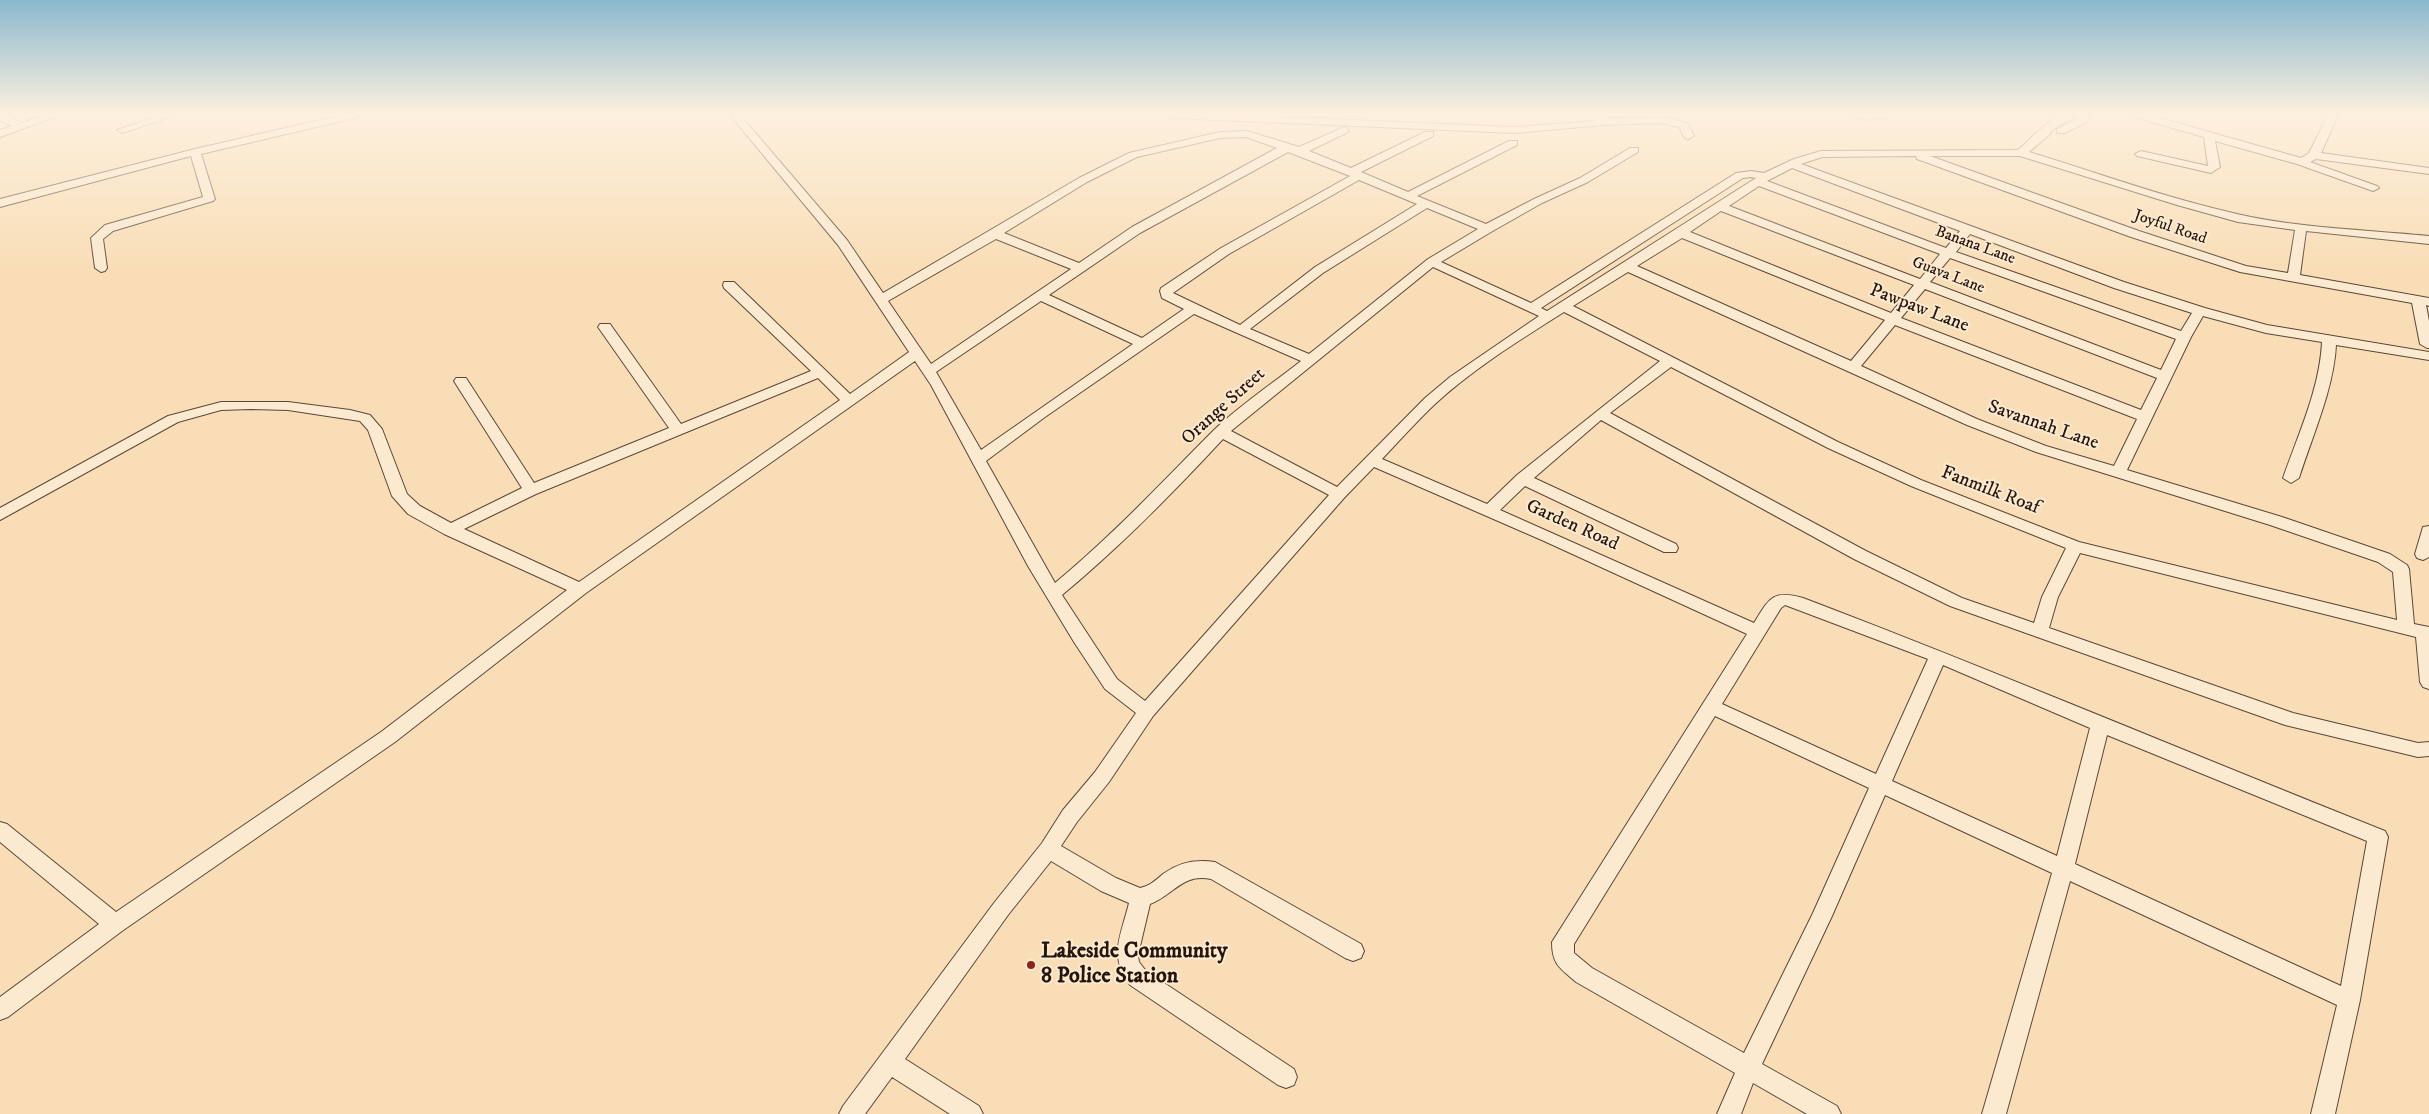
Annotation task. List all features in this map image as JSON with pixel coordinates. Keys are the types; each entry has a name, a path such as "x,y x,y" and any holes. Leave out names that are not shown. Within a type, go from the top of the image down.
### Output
{"street":[{"path":"0,203 138,167"},
{"path":"101,268 97,238 109,228 209,199 199,167"},
{"path":"779,167 843,243 929,370 980,458 1020,537 1111,684 1147,711"},
{"path":"881,300 1083,180 1110,167"},
{"path":"929,370 1136,230 1251,167"},
{"path":"1338,167 1487,229"},
{"path":"1310,360 1193,309 1167,295 1166,291 1226,251 1367,167"},
{"path":"1408,196 1465,167"},
{"path":"1432,262 1538,201 1584,180 1606,167"},
{"path":"851,1114 1049,848 1070,816 1102,777 1147,711 1370,460 1455,380 1548,316 1628,267 1762,180 1786,167"},
{"path":"1799,167 2119,285 2200,312 2266,329 2329,340 2428,350 2423,301"},
{"name":"Joyful Road","path":"1948,167 2214,261 2293,279 2423,301"},
{"path":"2066,167 2212,212 2248,220 2429,240"},
{"path":"2198,167 2211,170 2214,167"},
{"path":"2315,167 2373,188"},
{"path":"2402,167 2429,171"},
{"name":"Banana Lane","path":"1531,309 1740,175 1751,174 1949,254 2184,337"},
{"path":"1241,330 1319,270 1427,203"},
{"name":"Guava Lane","path":"1720,207 2165,376"},
{"path":"2293,279 2302,227"},
{"path":"1854,367 1968,229"},
{"name":"Pawpaw Lane","path":"1681,233 1893,319 2146,417"},
{"path":"995,234 1080,268"},
{"path":"1432,262 1548,316"},
{"name":"Orange Street","path":"1053,593 1092,560 1176,480 1221,432 1432,262"},
{"name":"Savannah Lane","path":"1628,267 1854,367 1972,422 2041,449 2276,521 2384,558 2401,569 2406,627"},
{"path":"729,285 849,401"},
{"path":"1041,296 1143,343"},
{"name":"Fanmilk Roaf","path":"1565,307 1824,440 1916,483 2075,546 2426,633"},
{"path":"980,458 1193,309"},
{"path":"2118,473 2184,337 2200,312"},
{"path":"605,327 677,429"},
{"path":"2291,478 2323,379 2328,360 2329,340"},
{"path":"0,1010 114,924 388,737 580,589 917,352"},
{"path":"1489,511 1522,478 1671,360"},
{"path":"450,530 530,490 819,373"},
{"path":"461,381 530,490"},
{"path":"0,515 173,419 221,406 288,406 350,414 365,418 375,429 400,496 414,510 450,530 580,589"},
{"path":"1601,414 1956,602 2291,720 2418,750 2429,749"},
{"path":"1221,432 1338,494"},
{"name":"Garden Road","path":"1370,460 1489,511 1757,632"},
{"path":"1522,478 1670,548"},
{"path":"2423,554 2429,531"},
{"path":"2040,631 2050,597 2075,546"},
{"path":"1829,1114 1584,975 1563,957 1563,942 1712,707 1757,632 1775,604 1783,599 1797,602 1938,656 2100,725 2378,837 2349,1000 2323,1114"},
{"path":"2426,633 2429,682"},
{"path":"1729,1114 1748,1069 1822,916 1882,785 1938,656"},
{"path":"1712,707 2349,1000"},
{"path":"1994,1114 2064,868 2100,725"},
{"path":"0,830 114,924"},
{"path":"1049,848 1125,892 1141,897 1149,894 1186,870 1198,867 1216,871 1353,951"},
{"path":"1141,897 1127,955 1129,966 1138,978 1286,1077"},
{"path":"890,1063 971,1114"}],"place":[{"name":"Lakeside Community 8 Police Station","path":"1031,965"}]}
